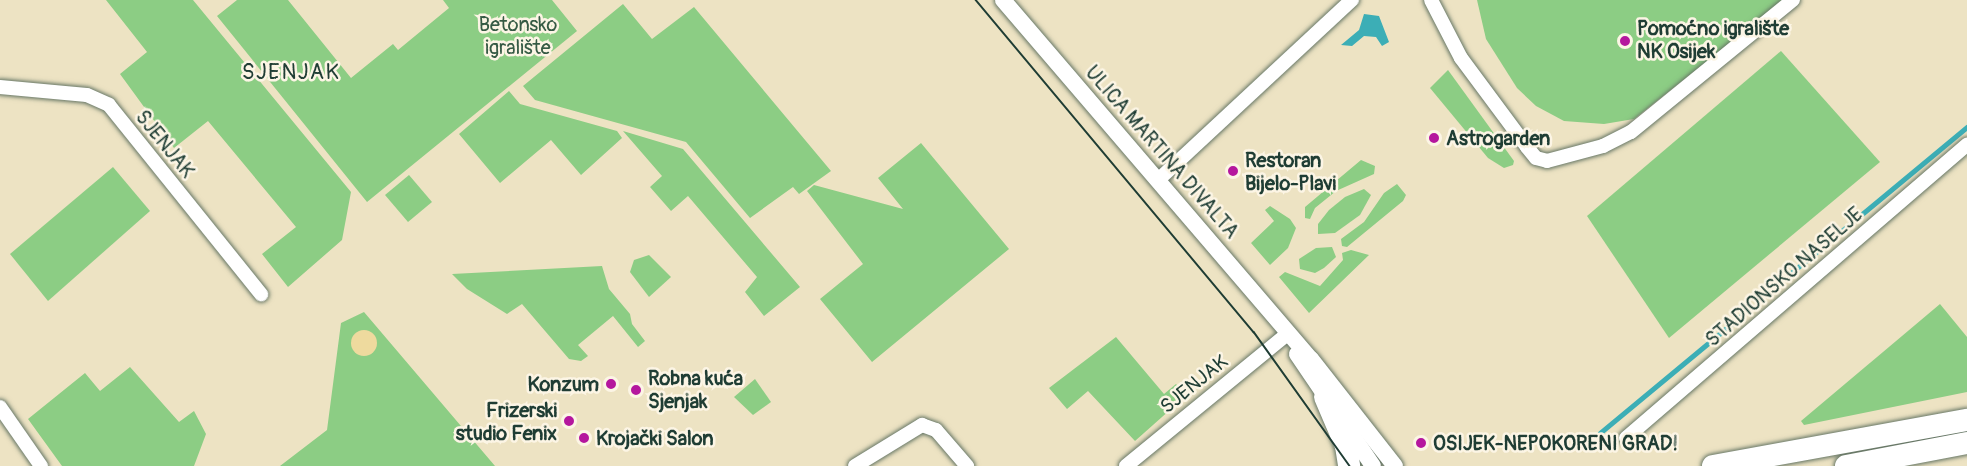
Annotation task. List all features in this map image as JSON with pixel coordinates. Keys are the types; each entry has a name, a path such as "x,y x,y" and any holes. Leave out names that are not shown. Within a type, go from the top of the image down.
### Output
{"main road":[{"path":"1324,397 1346,446 1348,466"},
{"path":"1713,466 1967,420"},
{"path":"1846,466 1967,443"}],"street":[{"name":"ULICA MARTINA DIVALTA","path":"1003,0 1158,180 1395,466"},
{"path":"1158,180 1352,0"},
{"path":"1431,0 1461,58 1536,158 1547,161 1603,146 1631,132 1793,0"},
{"name":"SJENJAK","path":"0,87 87,94 109,105 261,294"},
{"name":"STADIONSKO NASELJE","path":"1626,438 1967,145"},
{"name":"ULICA MARTINA DIVALTA","path":"1287,334 1307,373 1373,466"},
{"name":"SJENJAK","path":"1126,466 1287,334"},
{"path":"0,407 41,466"},
{"path":"855,466 877,460 909,431 927,425 936,430 967,466"}],"green space":[{"path":"106,0 193,0 351,192 342,240 288,287 262,254 296,227 208,121 174,148 120,74 147,52"},
{"name":"Betonsko igralište","path":"237,0 288,0 351,78 393,44 398,50 449,8 443,0 552,0 577,31 367,202 217,16"},
{"path":"1477,0 1784,0 1634,119 1604,124 1564,121 1536,106 1517,88 1486,39"},
{"path":"623,4 652,39 694,7 831,171 799,194 793,187 750,218 686,142 535,100 523,86"},
{"path":"1781,51 1880,162 1669,338 1587,216"},
{"path":"1448,70 1514,161 1513,165 1504,168 1488,158 1430,88"},
{"path":"509,91 520,104 617,131 622,138 581,175 551,140 500,183 459,134"},
{"path":"623,131 683,149 800,287 764,316 745,292 757,277 688,196 671,211 650,187 662,176"},
{"path":"921,143 1009,249 872,362 820,299 863,264 807,191 814,185 903,209 878,178"},
{"path":"1361,160 1375,166 1374,174 1336,191 1315,208 1310,219 1305,218 1305,207"},
{"path":"113,167 150,211 48,301 10,254"},
{"path":"409,175 432,202 408,222 385,195"},
{"path":"1397,184 1406,195 1403,201 1347,247 1342,246 1341,239 1364,222 1384,193"},
{"path":"1364,189 1371,195 1360,215 1335,233 1318,234 1318,224 1329,210 1345,197"},
{"path":"1270,206 1290,219 1296,228 1288,248 1270,265 1251,243 1274,221 1265,210"},
{"path":"1332,247 1336,257 1324,268 1315,273 1300,269 1299,259 1316,248"},
{"path":"1351,250 1369,255 1309,313 1279,277 1285,272 1320,286 1343,260 1342,253"},
{"path":"649,255 671,277 649,297 630,272 634,260"},
{"path":"602,266 609,289 630,314 632,324 645,341 638,347 613,316 578,345 588,356 581,361 569,359 522,304 507,314 467,289 452,274"},
{"path":"1940,304 1967,337 1967,392 1804,425 1801,421"},
{"path":"364,312 495,466 280,466 327,430 341,323"},
{"path":"1116,337 1164,394 1176,384 1182,391 1180,401 1135,441 1088,391 1067,409 1049,388"},
{"path":"130,367 179,422 194,411 206,434 194,466 62,466 28,419 85,373 100,391"},
{"path":"755,379 771,402 753,415 734,397"}],"sand":[{"path":"364,330 373,334 377,343 373,352 364,356 355,352 351,343 355,334"}],"water":[{"path":"1364,14 1379,16 1389,42 1382,46 1376,37 1364,36 1352,46 1341,45 1359,30"}],"waterway":[{"path":"1785,278 1967,127"},
{"path":"1600,433 1741,316"}],"tram line":[{"path":"976,0 1254,332 1350,466"}],"place":[{"name":"Pomoćno igralište NK Osijek","path":"1625,41"},
{"name":"Astrogarden","path":"1434,138"},
{"name":"Restoran Bijelo-Plavi","path":"1233,171"},
{"name":"Konzum","path":"611,384"},
{"name":"Robna kuća Sjenjak","path":"636,390"},
{"name":"Frizerski studio Fenix","path":"569,421"},
{"name":"Krojački Salon","path":"584,438"},
{"name":"OSIJEK-NEPOKORENI GRAD!","path":"1421,443"}],"district":[{"name":"SJENJAK","path":"291,73"}]}
